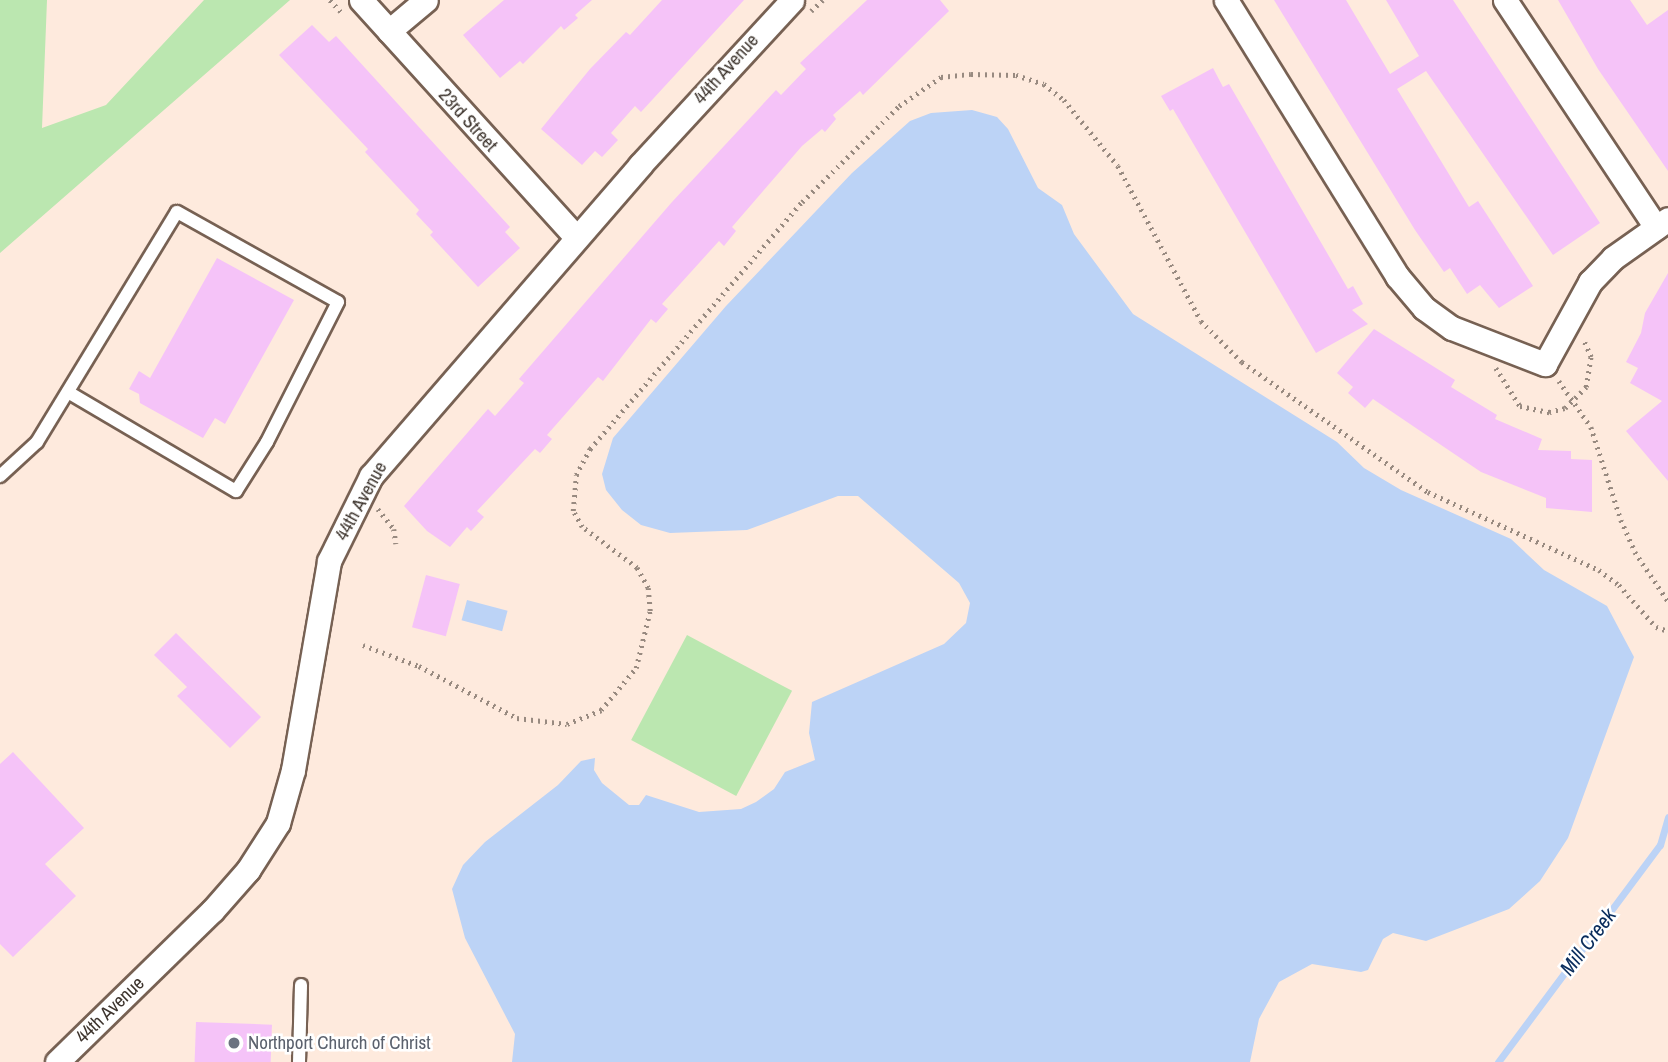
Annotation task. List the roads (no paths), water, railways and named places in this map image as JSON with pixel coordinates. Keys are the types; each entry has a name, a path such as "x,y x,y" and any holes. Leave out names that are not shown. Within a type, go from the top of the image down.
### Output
{"street":[{"name":"23rd Street","path":"361,0 577,238"},
{"path":"389,31 426,0"},
{"name":"44th Avenue","path":"57,1062 212,911 264,848 278,823 293,770 329,561 357,500 387,453 792,0"},
{"path":"1226,0 1355,215 1424,308 1485,344 1545,364 1590,282 1662,223 1504,0"}],"lane":[{"path":"0,476 37,442 177,212 338,302 267,442 236,491 68,392"},
{"path":"299,1062 301,985"}],"water":[{"path":"972,110 997,117 1008,129 1038,188 1062,205 1074,234 1133,314 1337,442 1364,468 1401,490 1511,539 1544,570 1607,606 1634,657 1568,838 1540,881 1509,909 1426,941 1393,933 1383,939 1368,970 1361,972 1312,964 1279,982 1259,1019 1250,1062 512,1062 515,1034 465,938 452,889 463,865 485,842 558,785 581,761 595,758 594,770 602,783 629,805 639,805 646,795 699,812 741,809 774,789 785,772 815,760 809,733 812,702 944,644 966,623 970,603 959,583 858,496 838,496 747,530 670,533 641,525 622,510 606,490 602,474 613,438 726,306 852,173 910,121 931,113"},
{"path":"467,600 508,611 502,631 462,620"}],"waterway":[{"name":"Mill Creek","path":"1498,1062 1660,845 1668,817"}],"place":[{"name":"Northport Church of Christ","path":"234,1043"}]}
